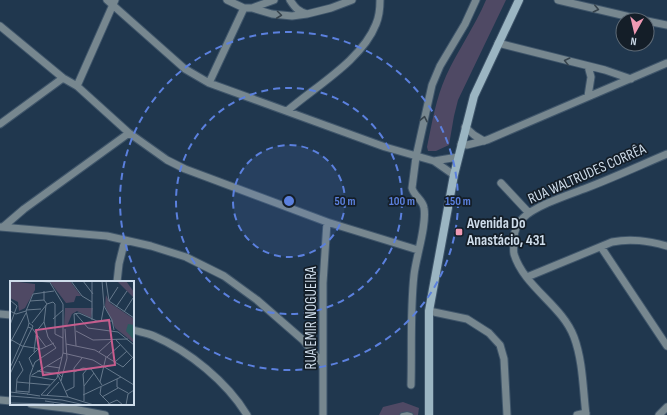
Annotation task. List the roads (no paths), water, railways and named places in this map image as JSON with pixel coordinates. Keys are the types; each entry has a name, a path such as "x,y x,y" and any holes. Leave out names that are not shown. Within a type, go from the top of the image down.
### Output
{"main road":[{"path":"429,415 429,310 454,175 474,96 519,0"}],"street":[{"path":"227,0 248,8 272,14 292,16 331,8 352,0"},
{"path":"209,83 248,8 274,0"},
{"path":"290,0 294,8 299,12 307,14"},
{"path":"287,111 341,68 362,47 376,24 380,0"},
{"path":"412,385 412,298 414,275 425,210 423,204 412,188 416,157 432,85 440,66 476,0"},
{"path":"558,0 615,13"},
{"path":"77,86 111,1 185,69 209,83 416,157 434,161 458,157"},
{"path":"655,23 667,26"},
{"path":"0,26 63,78 77,86 128,132 167,160 185,169 327,222 418,250"},
{"path":"498,43 588,66 631,79"},
{"path":"461,144 467,145 484,140 667,63"},
{"path":"588,66 591,77 588,96"},
{"path":"0,124 63,78"},
{"path":"465,127 474,135 484,140"},
{"path":"2,227 128,132"},
{"name":"RUA WALTRUDES CORRÊA","path":"586,414 579,354 574,336 563,318 526,277 518,265 514,253 516,226 530,213 555,200 667,154"},
{"path":"434,161 454,175"},
{"path":"501,184 530,213"},
{"name":"RUA EMIR NOGUEIRA","path":"323,415 323,283 327,222"},
{"path":"2,227 107,236 151,246 181,255 224,276 276,316 302,340 323,364"},
{"path":"117,281 119,264 125,240"},
{"path":"526,277 612,242 624,240 646,241 667,246"},
{"path":"601,247 667,346"},
{"path":"429,310 467,319 489,333 500,345 504,359 507,415"},
{"path":"0,314 10,315"},
{"path":"134,330 154,336 186,354 204,367 226,388 247,415"},
{"path":"0,400 10,401"},
{"path":"36,405 73,412 105,415"},
{"path":"659,415 667,407"},
{"path":"577,415 586,414"}],"lane":[{"path":"402,415 410,415"}],"place":[{"name":"Avenida Do Anastácio, 431","path":"459,232"}]}
